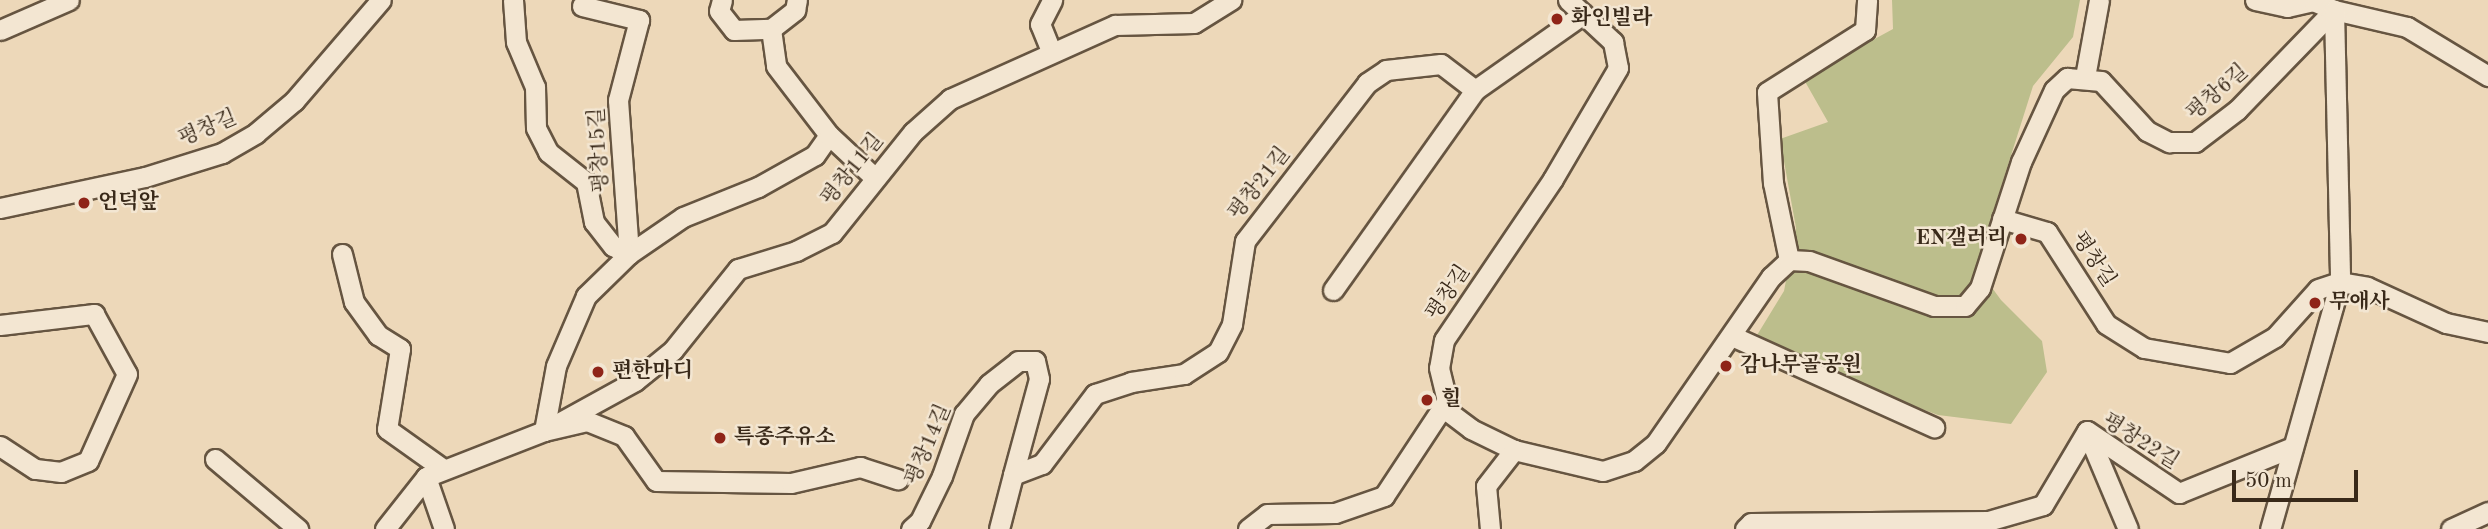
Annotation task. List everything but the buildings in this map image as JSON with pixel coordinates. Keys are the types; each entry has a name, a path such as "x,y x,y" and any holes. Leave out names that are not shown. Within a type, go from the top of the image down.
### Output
{"street":[{"path":"0,30 69,0"},
{"name":"평창길","path":"0,208 145,177 222,153 256,133 294,101 381,0"},
{"name":"평창15길","path":"513,0 516,42 535,87 536,128 548,152 586,182 594,222 614,246 629,254"},
{"path":"722,0 719,11 734,30 771,29 795,10 797,0"},
{"path":"1051,51 1040,24 1052,0"},
{"name":"평창11길","path":"544,431 635,381 663,358 738,269 796,251 832,233 913,132 950,99 1051,51 1115,25 1194,23 1231,0"},
{"name":"평창길","path":"1446,402 1439,368 1444,340 1553,179 1618,68 1613,42 1568,0"},
{"path":"1789,260 1773,183 1767,92 1865,30 1867,0"},
{"path":"1446,402 1450,413 1471,429 1514,450 1604,471 1634,461 1656,443 1772,277 1789,260 1810,261 1934,306 1965,306 1980,288 2021,162 2054,90 2067,78 2085,77 2099,0"},
{"path":"2255,0 2287,7 2313,1 2334,10 2407,27 2488,76"},
{"name":"평창15길","path":"582,6 639,20 618,100 629,254"},
{"path":"2270,529 2340,282 2334,10"},
{"name":"평창6길","path":"2085,77 2101,81 2120,98 2147,131 2169,142 2195,142 2237,110 2334,10"},
{"path":"1333,290 1475,90 1583,14"},
{"path":"771,29 776,66 829,135 875,178"},
{"name":"평창21길","path":"1013,475 1042,464 1095,394 1131,382 1184,374 1218,352 1232,324 1245,242 1367,83 1386,70 1441,64 1475,90"},
{"path":"544,431 556,366 586,296 629,254 683,217 758,187 815,155 829,135"},
{"name":"평창길","path":"2002,219 2047,232 2106,324 2144,348 2230,363 2275,337 2318,289 2340,282"},
{"path":"342,254 354,302 378,335 400,349 387,429 434,473 444,529"},
{"path":"2340,282 2367,287 2446,323 2488,332"},
{"path":"0,325 94,314 127,374 88,461 61,472 35,469 0,446"},
{"path":"1731,337 1934,427"},
{"name":"평창14길","path":"911,529 920,521 942,475 964,414 989,384 1018,361 1035,361 1039,379 1013,475"},
{"path":"1248,529 1267,514 1335,513 1384,496 1446,402"},
{"name":"평창11길","path":"434,473 544,431 587,421 624,436 656,481 791,483 860,467 898,479"},
{"path":"2087,431 2128,529"},
{"name":"평창22길","path":"1745,529 1751,523 1988,521 2021,512 2043,505 2087,431 2179,493 2293,447"},
{"path":"1490,529 1486,486 1514,450"},
{"path":"215,460 298,529"},
{"path":"385,529 434,473"},
{"path":"999,529 1013,475"},
{"path":"2451,529 2488,512"}],"green space":[{"path":"1892,0 2080,0 2073,37 2033,86 1976,266 2001,300 2042,341 2047,372 2011,424 1938,415 1751,345 1784,291 1796,228 1780,139 1828,122 1803,78 1893,29"}],"place":[{"name":"화인빌라","path":"1557,19"},
{"name":"언덕앞","path":"84,203"},
{"name":"EN갤러리","path":"2021,239"},
{"name":"무애사","path":"2315,303"},
{"name":"감나무골공원","path":"1726,366"},
{"name":"편한마디","path":"598,372"},
{"name":"힐","path":"1427,400"},
{"name":"특종주유소","path":"720,438"}]}
